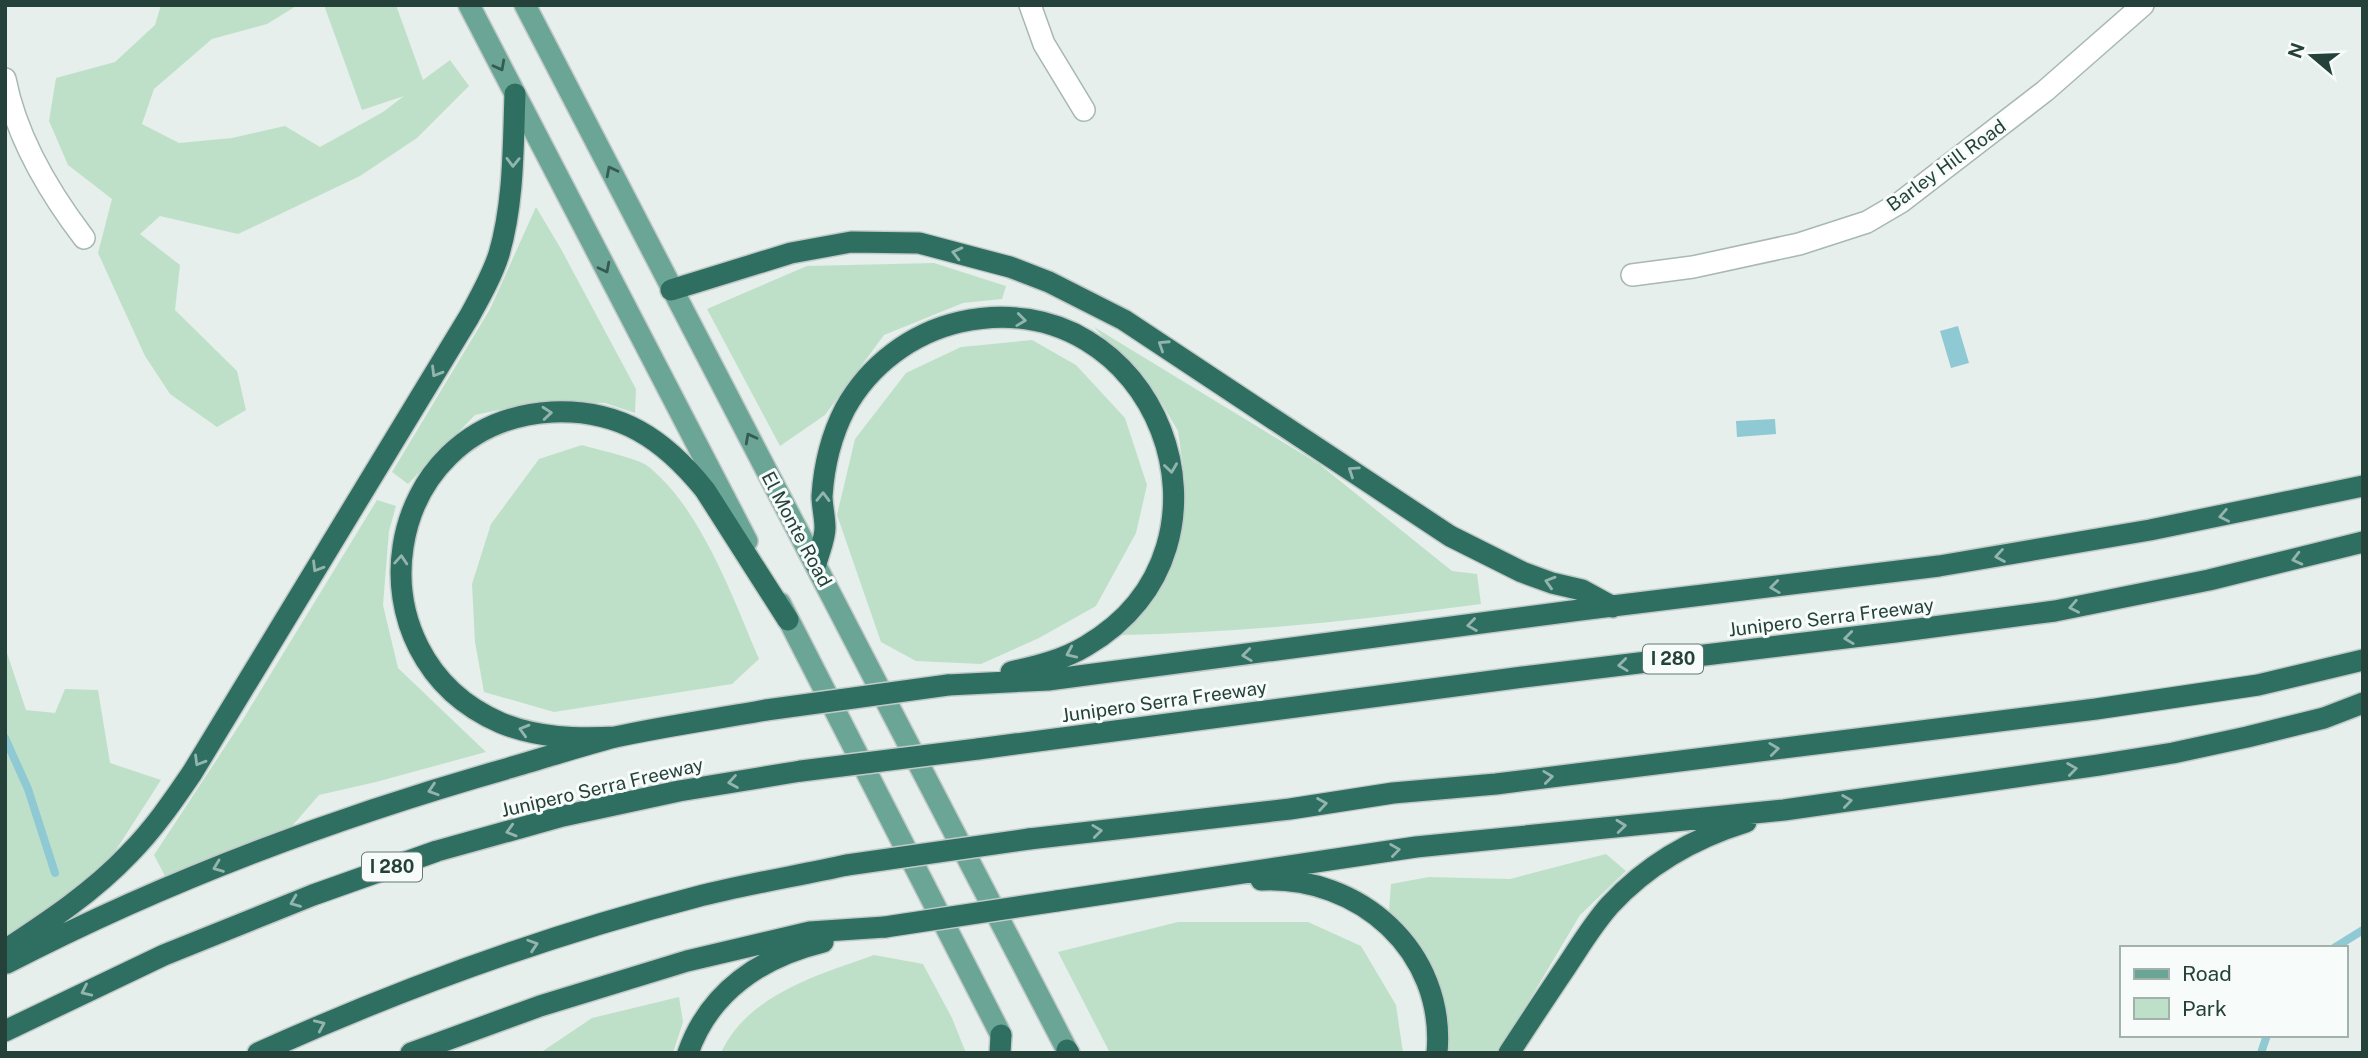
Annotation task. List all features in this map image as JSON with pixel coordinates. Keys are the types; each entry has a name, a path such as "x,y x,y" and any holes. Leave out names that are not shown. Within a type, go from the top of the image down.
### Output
{"highway":[{"path":"5,950 90,891 130,853 164,814 192,773 469,317 486,286 498,255 507,218 513,183 515,94"},
{"path":"671,290 790,253 851,242 919,243 1010,267 1087,300 1135,328 1450,536 1522,572 1582,590 1613,607"},
{"path":"5,964 49,941 180,882 316,829 447,786 616,737 766,710 948,685 1039,666 1086,646 1111,629 1132,609 1163,556 1171,527 1174,497 1172,464 1165,437 1154,411 1138,386 1099,348 1075,334 1050,325 998,317 944,326 916,338 889,356 864,381 846,408 833,436 825,467 822,498 825,529 816,564"},
{"path":"616,737 574,739 524,730 500,722 477,710 453,691 431,667 415,640 405,608 400,575 402,545 410,513 424,486 443,462 466,442 491,427 517,417 569,411 594,413 646,434 690,471 705,490 788,620"},
{"path":"948,685 1048,680 1939,566 2048,549 2363,486"},
{"name":"Junipero Serra Freeway","path":"5,1031 164,955 313,895 437,851 589,810 679,791 801,771 2055,611 2209,580 2363,542"},
{"path":"258,1053 352,1011 469,965 575,931 699,896 847,865 1029,839 1290,809 1393,793 1496,784 2096,709 2258,685 2363,660"},
{"path":"688,1053 694,1034 712,1006 734,984 759,966 814,944 885,928 1416,847 1784,810 2173,753 2324,718 2363,704"},
{"path":"1509,1053 1590,930 1630,885 1654,865 1712,834 1784,810"},
{"path":"1158,886 1296,881 1328,889 1360,903 1386,922 1407,944 1422,971 1432,1002 1438,1038 1437,1053"},
{"path":"411,1053 540,1006 687,961 810,932 885,928"}],"main road":[{"path":"469,5 788,620 1004,1047"},
{"name":"El Monte Road","path":"525,5 1068,1052"}],"street":[{"path":"1030,5 1044,44 1084,110"},
{"name":"Barley Hill Road","path":"1632,275 1693,267 1799,244 1867,222 1900,202 2045,91 2143,5"},
{"path":"5,79 10,104 43,176 84,239"}],"green space":[{"path":"161,5 298,5 267,24 212,39 154,89 142,124 179,143 232,138 285,126 320,147 383,112 404,96 362,110 324,5 396,5 423,80 450,60 469,86 417,138 360,176 238,234 160,216 140,234 180,265 175,310 237,371 246,410 217,427 170,394 145,356 98,253 112,199 68,165 49,121 56,78 115,62 155,25"},
{"path":"536,207 636,389 635,413 605,403 536,402 475,415 408,484 392,472 490,309"},
{"path":"934,263 1006,286 1002,299 963,303 884,335 825,415 780,446 707,309 807,266"},
{"path":"1094,327 1319,464 1452,571 1477,574 1481,604 1302,625 1121,635 1157,589 1180,536 1185,481 1178,431 1158,397"},
{"path":"1032,340 1076,365 1125,418 1147,485 1136,533 1096,606 1039,638 981,664 916,661 881,642 837,515 855,439 906,373 961,347"},
{"path":"582,445 627,457 649,467 668,485 700,530 759,659 732,684 554,712 484,692 475,642 472,584 491,524 539,459"},
{"path":"377,500 396,506 389,531 383,605 398,668 486,752 319,795 286,833 166,878 154,855 242,721"},
{"path":"5,647 26,710 55,713 65,689 98,690 110,763 161,780 105,867 5,942"},
{"path":"1606,854 1626,871 1580,915 1498,1053 1447,1053 1447,1020 1436,972 1388,924 1391,884 1429,877 1510,879"},
{"path":"1178,922 1308,922 1361,946 1396,1005 1403,1053 1110,1053 1058,952"},
{"path":"874,955 923,964 952,1018 966,1053 721,1053 748,1016 766,1002 808,980"},
{"path":"679,997 683,1022 673,1053 540,1053 592,1018"}],"water":[{"path":"1958,326 1969,363 1951,368 1940,331"},
{"path":"1775,419 1776,434 1737,437 1736,421"}],"waterway":[{"path":"5,738 28,789 55,873"},
{"path":"2337,946 2363,930"},
{"path":"2261,1053 2266,1037"}]}
